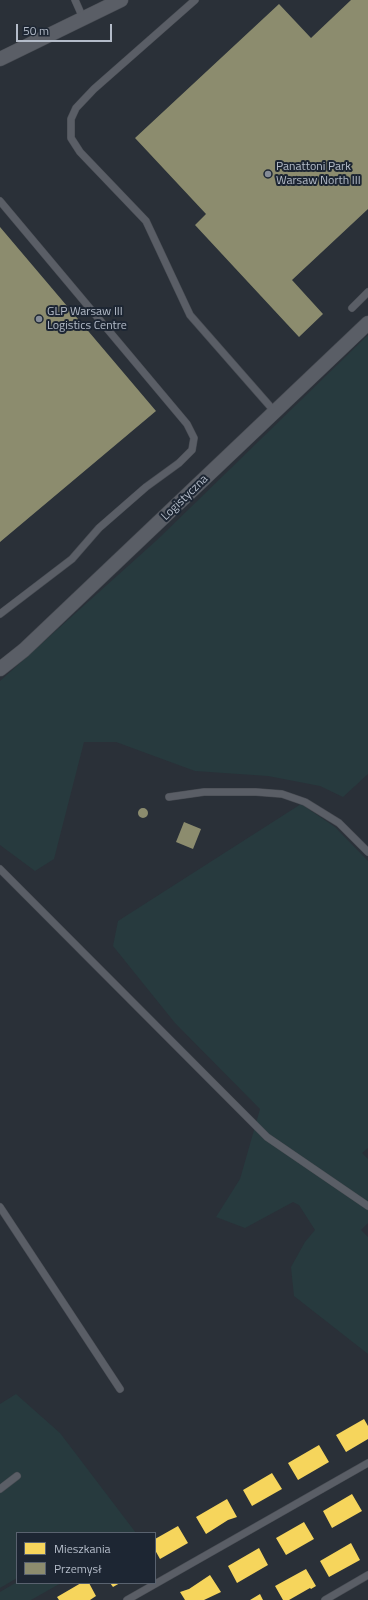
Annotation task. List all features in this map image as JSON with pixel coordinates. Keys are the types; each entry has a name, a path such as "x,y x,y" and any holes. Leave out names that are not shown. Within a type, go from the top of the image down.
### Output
{"street":[{"path":"0,59 121,0"},
{"name":"Logistyczna","path":"0,669 24,650 368,324"}],"lane":[{"path":"75,0 83,18"},
{"path":"195,0 94,90 76,108 71,118 71,138 80,152 146,221 190,315 275,412"},
{"path":"0,201 187,424 194,438 192,450 179,463 146,487 99,528 72,559 0,614"},
{"path":"352,308 368,292"},
{"path":"168,797 204,792 256,792 282,794 305,802 339,823 368,852"},
{"path":"0,869 267,1137 368,1206"},
{"path":"0,1207 120,1389"},
{"path":"156,1584 368,1463"},
{"path":"0,1489 17,1476"},
{"path":"324,1600 368,1575"},
{"path":"127,1600 155,1584"}],"green space":[{"path":"368,335 368,774 343,797 320,786 268,776 195,771 116,742 84,742 54,859 35,871 0,845 0,681 157,540"},
{"path":"301,804 335,827 368,861 368,1148 362,1153 368,1159 368,1223 361,1230 368,1237 368,1354 294,1296 291,1267 305,1242 315,1230 299,1205 293,1202 245,1228 216,1217 240,1179 260,1109 175,1023 113,946 118,921"},
{"path":"16,1394 60,1433 135,1532 16,1532 16,1579 0,1588 0,1404"},
{"path":"16,1583 16,1584 59,1584 31,1600 0,1600 0,1592"}],"building: Mieszkania":[{"path":"364,1419 368,1426 368,1439 346,1452 336,1435"},
{"path":"319,1445 329,1462 298,1480 288,1463"},
{"path":"272,1473 282,1489 252,1506 243,1490"},
{"path":"352,1494 362,1511 332,1528 323,1511"},
{"path":"227,1499 237,1517 228,1520 206,1534 196,1517"},
{"path":"304,1522 314,1539 286,1555 276,1538"},
{"path":"178,1526 188,1543 160,1559 156,1552 156,1538"},
{"path":"351,1543 360,1560 329,1577 320,1561"},
{"path":"259,1548 268,1565 237,1583 228,1566"},
{"path":"306,1569 316,1586 289,1600 283,1600 275,1586"},
{"path":"210,1575 221,1592 204,1600 185,1600 180,1592 189,1589"},
{"path":"79,1584 90,1584 96,1596 90,1600 59,1600 57,1597"},
{"path":"111,1584 118,1584 113,1587"},
{"path":"260,1594 263,1600 250,1600"}],"building: Przemysł":[{"name":"Panattoni Park Warsaw North III","path":"351,0 368,0 368,209 292,280 323,314 299,337 195,225 206,214 135,138 279,4 311,38"},
{"name":"GLP Warsaw III Logistics Centre","path":"0,227 156,411 0,542"},
{"path":"143,808 148,813 143,818 138,813"},
{"path":"184,822 201,829 193,849 176,842"}],"place":[{"name":"Panattoni Park Warsaw North III","path":"268,174"},
{"name":"GLP Warsaw III Logistics Centre","path":"39,319"}]}
